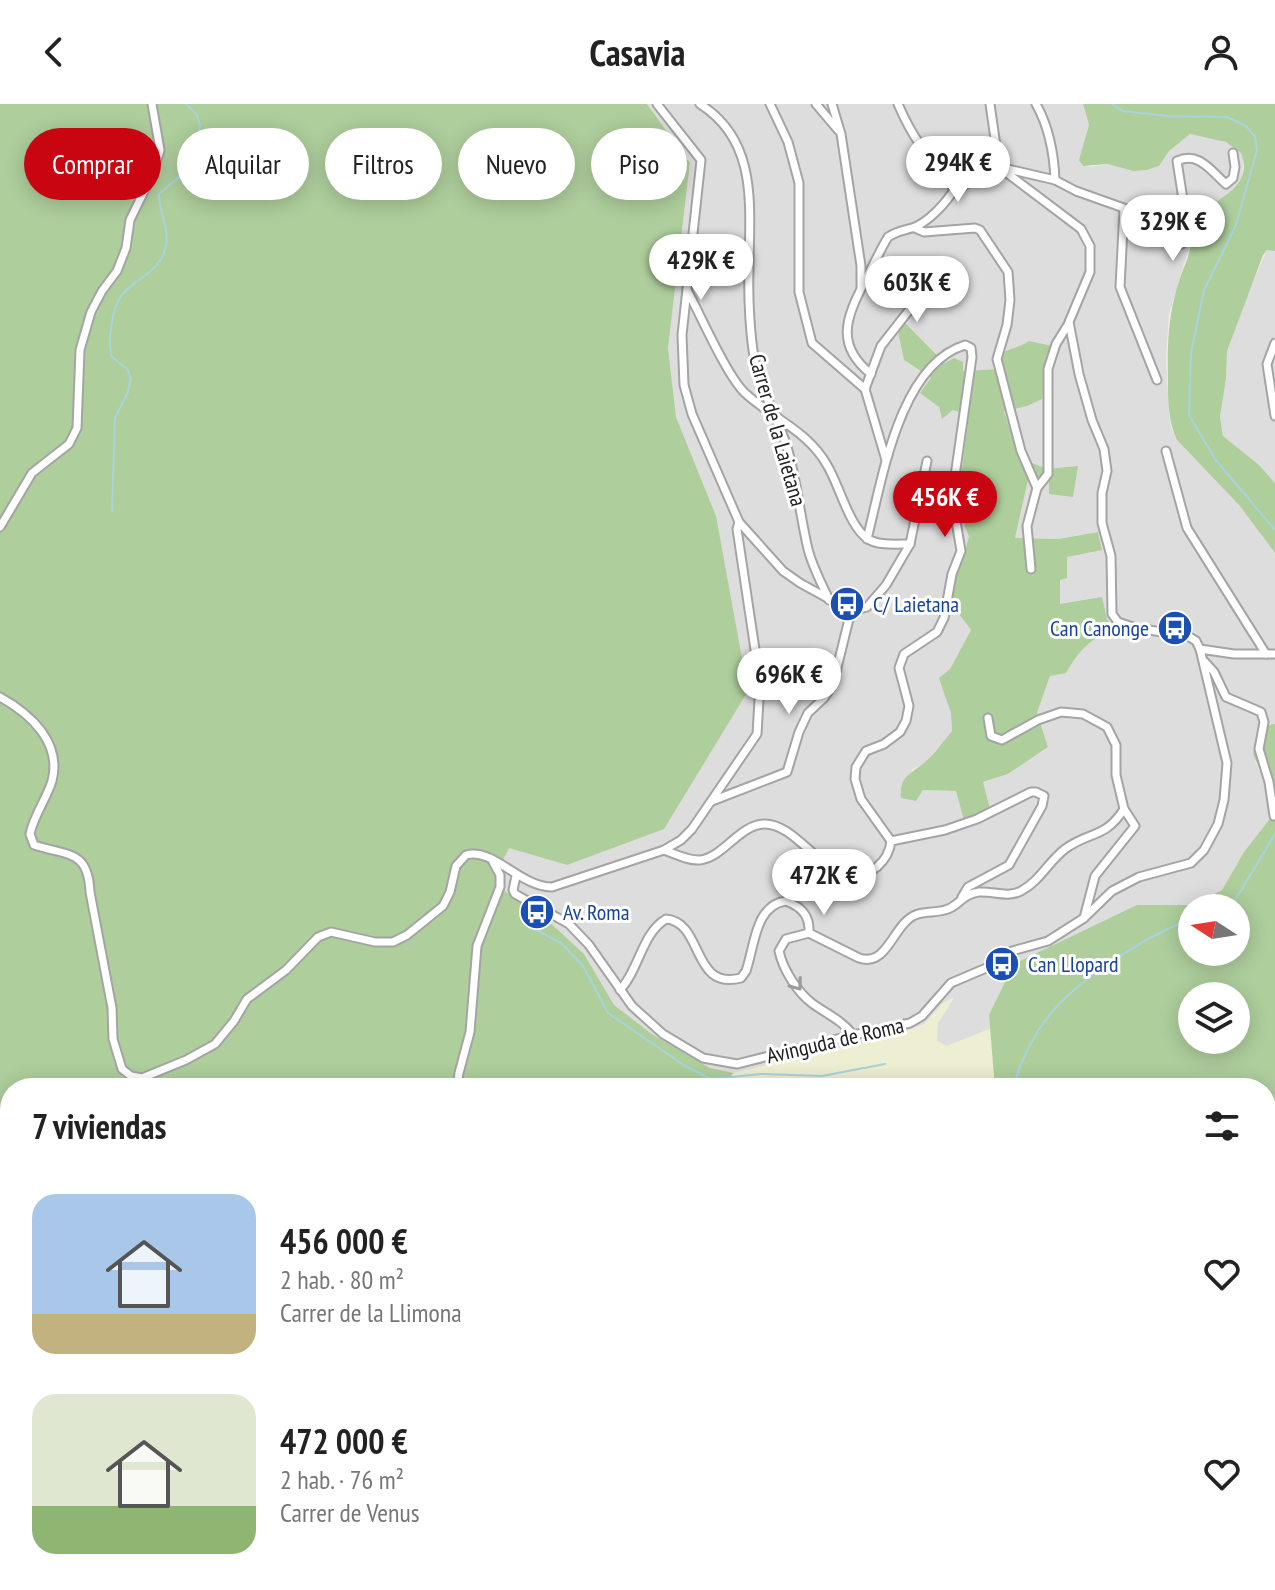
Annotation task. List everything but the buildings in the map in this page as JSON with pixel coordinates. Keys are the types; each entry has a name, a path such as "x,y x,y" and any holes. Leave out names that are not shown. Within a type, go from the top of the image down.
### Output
{"street":[{"path":"0,527 32,473 69,444 77,428 80,350 102,291 117,271 126,248 130,220 153,173 160,150 152,104"},
{"path":"657,104 701,160 682,335 685,396 739,522 783,571 851,611 867,607 886,585 910,544 927,461"},
{"name":"Carrer de la Laietana","path":"700,104 713,112 734,139 745,167 752,207 748,273 754,359 761,388 786,445 808,552 829,600"},
{"path":"770,104 788,142 799,183 799,292 812,343 865,389 887,462"},
{"path":"816,104 841,134"},
{"path":"832,104 841,134 861,266 861,288"},
{"path":"898,104 917,143 952,176"},
{"path":"990,104 999,167 1081,229 1090,246 1090,272 1056,344 1048,369 1048,474 1037,488 1027,526 1031,569"},
{"path":"1036,104 1054,155 1055,180"},
{"path":"955,188 950,181 958,172 966,176 999,167 1055,180 1076,191 1149,217 1160,238 1172,247 1182,244 1187,225 1177,161 1201,159 1226,184 1233,178 1233,153"},
{"path":"955,188 965,186 966,176"},
{"path":"915,228 949,200 955,188"},
{"path":"1124,209 1120,287 1157,380"},
{"path":"871,374 855,358 846,333 850,310 888,237 897,230 915,228 924,232 980,230 1008,272 1010,300 1007,325 997,359 1021,451 1037,488"},
{"path":"865,389 881,346 917,300 961,272"},
{"path":"687,290 740,387 789,424 827,463 857,528 867,539 877,543 910,544"},
{"path":"1069,322 1079,374 1104,449 1107,471 1102,493 1102,523 1111,556 1112,614 1118,622 1136,628 1188,636 1196,641 1203,660 1214,672 1226,697 1261,712 1264,722 1259,749 1269,782 1274,816"},
{"path":"1275,343 1267,364 1275,416"},
{"path":"664,850 700,860 755,826 765,824 778,827 838,871 864,874 879,865 888,853 891,841 861,799 855,779 856,767 866,751 884,744 900,732 909,706 899,668 904,654 937,632 944,618 952,574 961,551 952,497 971,348 965,345 952,349 915,388 904,406 867,539"},
{"path":"1166,451 1187,528 1271,654"},
{"path":"0,697 41,729 53,753 52,781 30,834 34,845 73,855 84,862 89,873 112,1008 113,1039 122,1069 131,1076 142,1078 215,1044 247,999 286,970 318,937 331,932 375,942 393,942 407,935 443,906 462,857 471,853 489,858 515,875 539,886 552,887 664,850 687,835 753,740 758,727 760,683 737,529 739,522"},
{"path":"711,801 787,772 808,713 833,684 851,611"},
{"path":"1200,649 1234,654 1271,654"},
{"name":"Avinguda de Roma","path":"501,881 504,887 517,892 578,932 632,1006 663,1034 703,1058 737,1064 910,1023 922,1016 951,983 991,966 1012,951 1048,941 1084,918 1112,891 1139,877 1191,863 1204,850 1218,824 1224,800 1227,763 1203,660"},
{"path":"988,718 991,736 1002,740 1038,720 1061,712 1083,714 1107,727 1116,745 1116,775 1124,809 1135,826 1095,876 1084,918"},
{"path":"853,1035 847,1026 809,1001 790,978 779,951 786,939 809,933 867,961 876,959 910,918 951,908 968,887 1009,865 1042,806 1044,796 1031,792 977,819 945,830 891,841"},
{"path":"962,897 978,892 1019,893 1039,877 1064,849 1111,827 1124,809"},
{"path":"489,858 498,870 501,881"},
{"path":"458,1078 470,1032 477,946 501,881 505,875 515,875"},
{"path":"496,900 517,892 515,875"},
{"path":"620,990 628,982 654,930 666,919 675,920 686,928 701,962 725,980 741,978 746,971 764,912 771,904 786,901 802,909 809,922 809,933"}],"shaded area":[{"path":"647,104 1083,104 1089,125 1081,154 1089,167 1108,164 1133,171 1147,170 1159,166 1169,151 1189,134 1231,144 1243,159 1242,179 1197,221 1169,314 1166,358 1169,414 1177,440 1239,505 1275,553 1275,724 1268,725 1255,761 1271,796 1272,816 1244,852 1222,890 1214,894 1178,894 1178,905 1137,905 989,1014 990,1029 947,1046 937,1041 936,1035 938,1023 954,998 924,1024 900,1034 734,1073 710,1068 652,1034 613,1005 584,954 541,914 495,885 495,876 509,847 567,865 716,516 676,417 668,348 690,163 687,159 687,128 664,128","holes":["925,342 946,364 963,371 999,369 1027,406 1004,410 1020,465 1059,469 1049,479 1028,480 1015,538 1058,539 1098,532 1067,557 1067,577 1060,579 1060,605 1098,635 1086,644 1066,672 1050,676 1037,713 1048,747 1008,774 956,791 923,790 911,770 925,763 952,731 950,669 971,630 957,610 951,594 969,537 957,506 969,414 953,410 942,419 931,379 904,360 902,348"]},
{"path":"1267,250 1275,251 1275,483 1259,465 1223,436 1220,417 1227,351 1243,303"}],"green space":[{"path":"0,104 647,104 664,128 591,128 591,200 686,200 668,348 676,417 716,516 748,691 664,829 567,865 509,848 495,876 495,885 541,914 584,954 614,1005 652,1034 710,1068 734,1073 728,1078 0,1078"},
{"path":"1083,104 1275,104 1275,251 1267,250 1263,255 1227,351 1220,417 1223,436 1259,465 1275,483 1275,553 1239,505 1177,440 1168,403 1169,334 1176,290 1199,219 1238,184 1244,165 1241,153 1226,142 1190,134 1169,151 1159,166 1147,170 1133,171 1108,164 1083,166 1079,160 1089,125"},
{"path":"687,159 690,163 687,188"},
{"path":"905,323 945,363 954,358 963,362 963,371 999,369 1004,352 1029,341 1052,346 1042,399 1004,411 1021,465 1032,463 1047,469 1078,466 1073,497 1049,494 1049,479 1028,480 1015,538 1058,539 1098,532 1102,550 1067,557 1067,578 1060,580 1060,604 1102,597 1107,619 1114,630 1086,646 1066,673 1050,676 1037,713 1048,747 1008,774 983,782 990,809 964,820 956,791 923,790 916,801 901,798 904,780 929,759 952,731 951,713 939,678 950,669 971,630 956,610 951,594 969,537 957,506 969,415 953,410 942,419 939,407 920,393 931,378 904,360 898,332"},
{"path":"1275,724 1275,1078 994,1078 989,1015 1014,964 1137,905 1178,905 1178,966 1250,966 1250,894 1214,894 1222,890 1244,852 1272,816 1271,796 1253,754 1258,734 1268,725"},
{"path":"954,997 938,1023 937,1041 947,1046 990,1029 994,1078 728,1078 734,1073 900,1034 924,1024 943,1003"}],"waterway":[{"path":"112,511 115,418 128,392 131,378 127,369 112,357 110,335 113,317 121,296 157,264 165,250 167,235 159,194 188,169 193,160 200,125 197,115 186,104"},
{"path":"1112,104 1122,111 1167,116 1227,117 1246,126 1255,137 1257,150 1236,225 1204,290 1191,353 1189,415 1215,459 1275,530"},
{"path":"1239,894 1275,834"},
{"path":"1016,1078 1041,1027 1067,996 1129,950 1178,925"},
{"path":"533,928 561,943 583,966 608,1013 685,1066 709,1078"},
{"path":"721,1078 761,1074 822,1076 885,1064"}],"place":[{"name":"C/ Laietana","path":"847,604"},
{"name":"Can Canonge","path":"1175,628"},
{"name":"Av. Roma","path":"537,912"},
{"name":"Can Llopard","path":"1002,964"}]}
